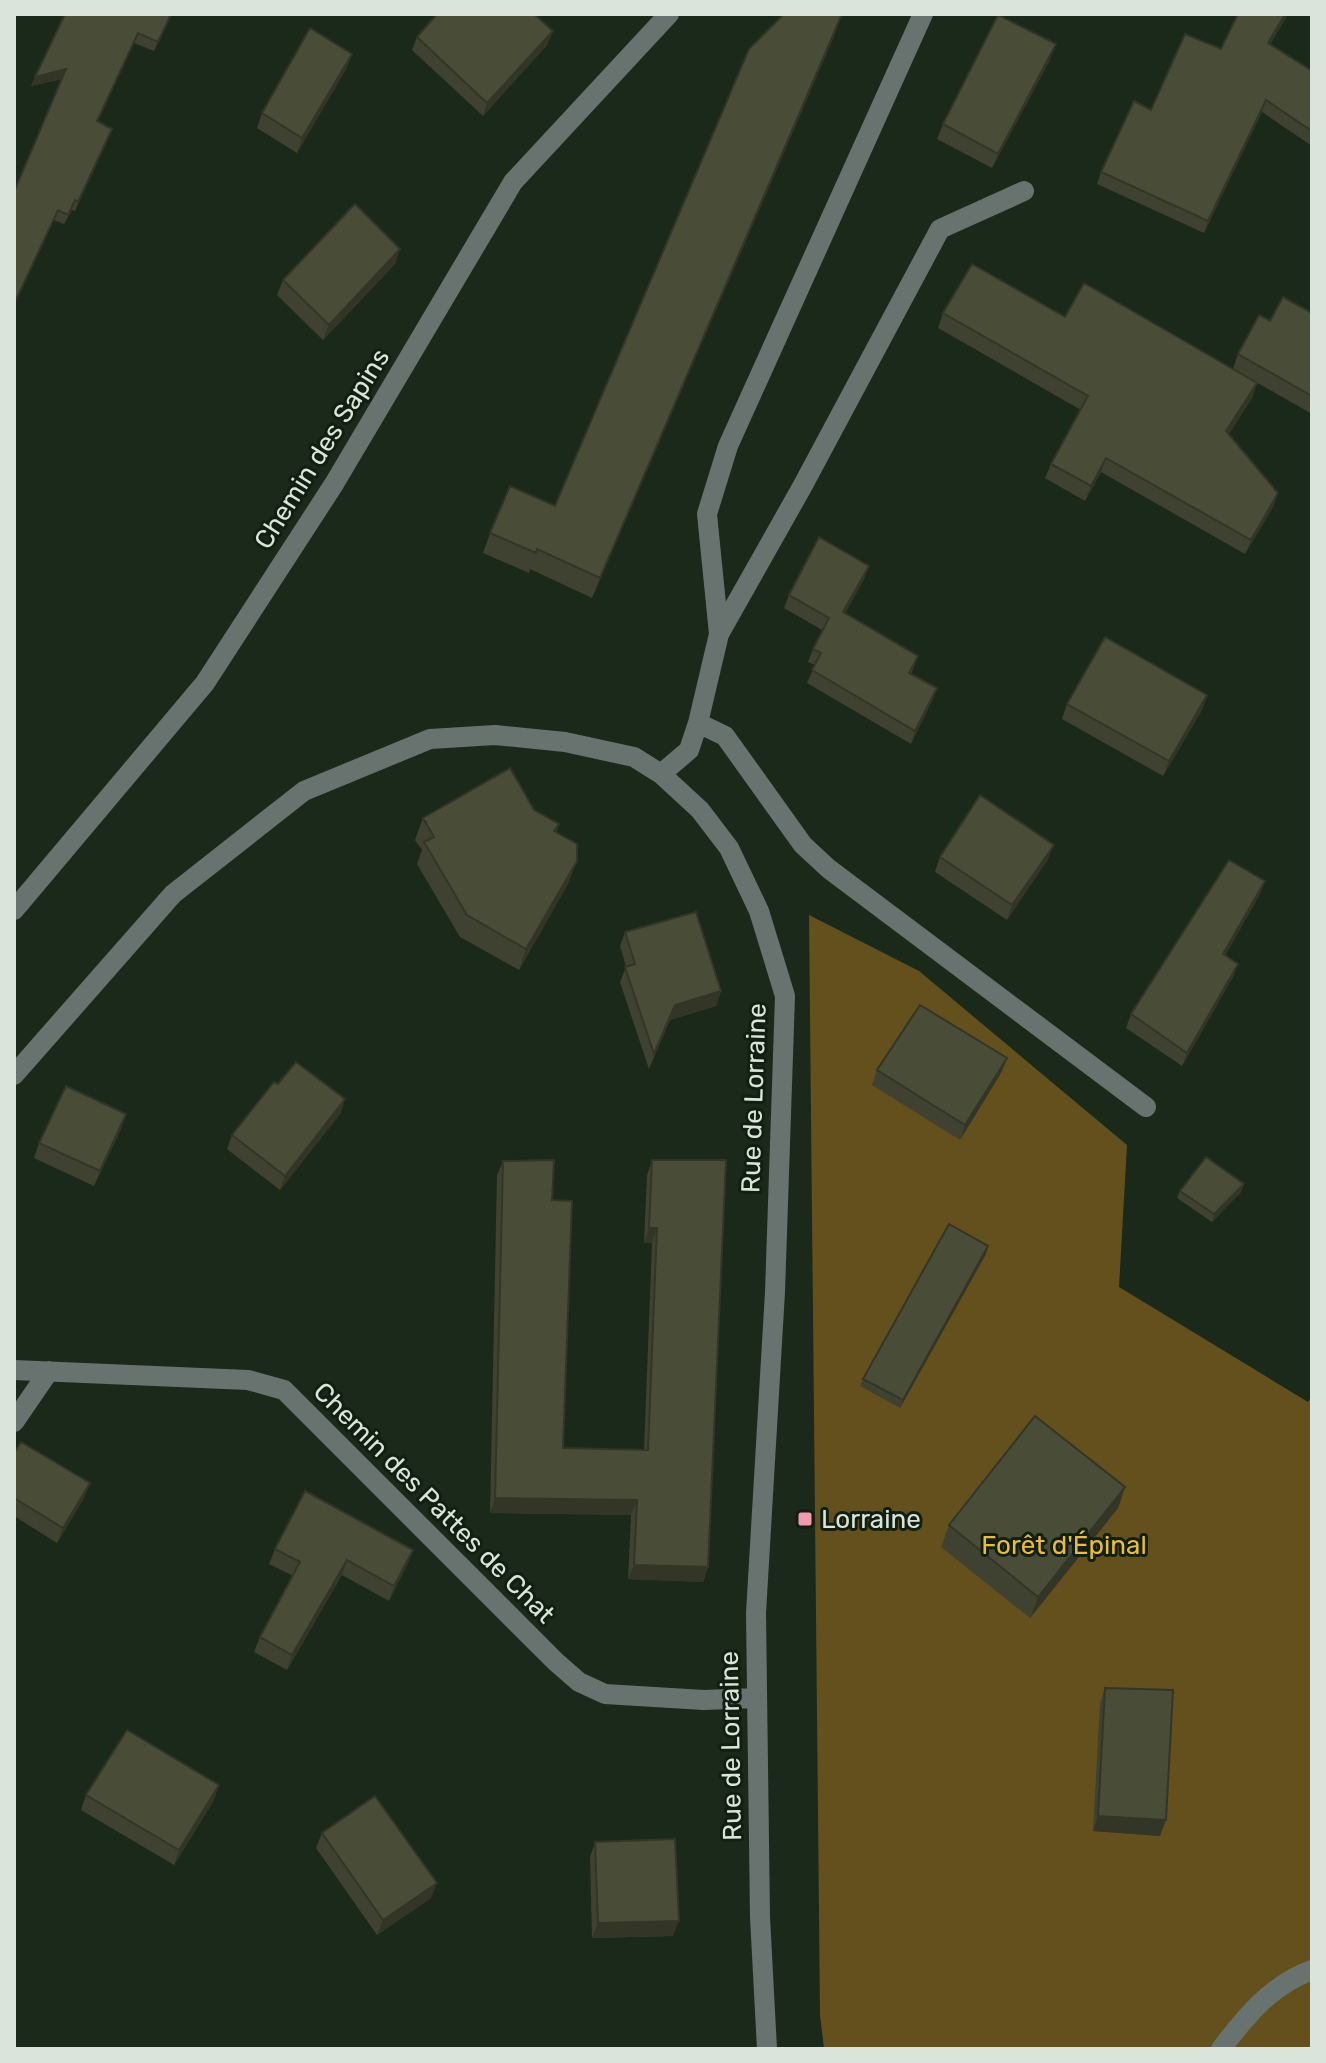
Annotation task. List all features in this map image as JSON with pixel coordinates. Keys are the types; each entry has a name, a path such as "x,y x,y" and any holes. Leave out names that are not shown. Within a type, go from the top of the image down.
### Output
{"street":[{"name":"Chemin des Sapins","path":"14,910 205,683 334,484 513,182 669,14"},
{"path":"719,634 707,514 728,446 923,14"},
{"path":"661,774 689,750 719,634 940,229 1024,191"},
{"path":"698,723 725,736 803,845 829,869 1146,1107"},
{"name":"Rue de Lorraine","path":"14,1075 173,894 304,791 430,739 482,736 565,742 634,757 661,774 700,810 729,848 759,911 785,996 775,1292 756,1598 760,1917 767,2049"},
{"name":"Chemin des Pattes de Chat","path":"14,1370 248,1380 284,1390 579,1682 605,1694 704,1700 756,1698"},
{"path":"14,1422 49,1371"},
{"path":"1221,2049 1254,2006 1312,1970"}],"green space":[{"name":"Forêt d'Épinal","path":"809,915 919,971 1127,1145 1119,1287 1308,1402 1312,1396 1312,2049 824,2049 820,2015"}],"building":[{"path":"65,14 171,14 158,42 138,33 97,121 112,129 78,202 75,200 68,215 58,210 14,304 14,192 66,69 35,77"},
{"path":"437,14 534,14 553,31 487,103 417,37"},
{"path":"784,14 842,14 600,578 537,549 536,553 490,533 510,486 555,506 749,49"},
{"path":"1238,14 1285,14 1268,43 1312,71 1312,131 1266,100 1208,221 1101,172 1134,101 1151,110 1185,34 1221,49"},
{"path":"998,15 1056,44 998,154 943,124"},
{"path":"310,28 352,54 302,138 262,113"},
{"path":"355,204 400,249 329,325 283,280"},
{"path":"972,264 1065,317 1084,283 1257,383 1226,431 1278,493 1251,540 1106,458 1091,486 1051,464 1088,396 943,313"},
{"path":"1283,297 1312,313 1312,396 1238,354 1259,315 1270,321"},
{"path":"819,537 869,566 843,612 918,656 909,673 937,688 915,731 812,670 821,653 813,649 829,618 789,595"},
{"path":"1105,637 1207,695 1169,761 1067,704"},
{"path":"510,768 534,810 559,824 554,831 577,844 577,861 526,949 467,915 424,842 434,837 423,818"},
{"path":"980,795 1054,845 1012,905 940,857"},
{"path":"1229,860 1265,881 1223,954 1238,964 1187,1053 1131,1014"},
{"path":"696,912 721,991 675,1005 654,1054 625,967 635,964 625,932"},
{"path":"920,1005 1007,1058 965,1125 877,1070"},
{"path":"296,1062 345,1099 285,1176 232,1135 274,1082 278,1084"},
{"path":"66,1086 126,1114 100,1171 39,1143"},
{"path":"1206,1157 1244,1184 1214,1214 1180,1191"},
{"path":"554,1160 552,1200 572,1201 563,1448 648,1450 657,1228 649,1228 652,1160 726,1160 708,1567 634,1565 637,1500 495,1498 503,1161"},
{"path":"949,1224 988,1246 903,1400 863,1379"},
{"path":"1035,1416 1125,1487 1038,1597 949,1525"},
{"path":"21,1442 90,1483 63,1528 14,1498 14,1453"},
{"path":"305,1491 413,1550 394,1586 347,1560 292,1655 260,1637 300,1562 275,1549"},
{"path":"1105,1688 1173,1690 1166,1820 1098,1816"},
{"path":"127,1730 219,1785 179,1850 86,1795"},
{"path":"375,1796 437,1883 383,1920 322,1833"},
{"path":"675,1839 679,1921 598,1923 595,1842"}],"place":[{"name":"Lorraine","path":"805,1519"}]}
